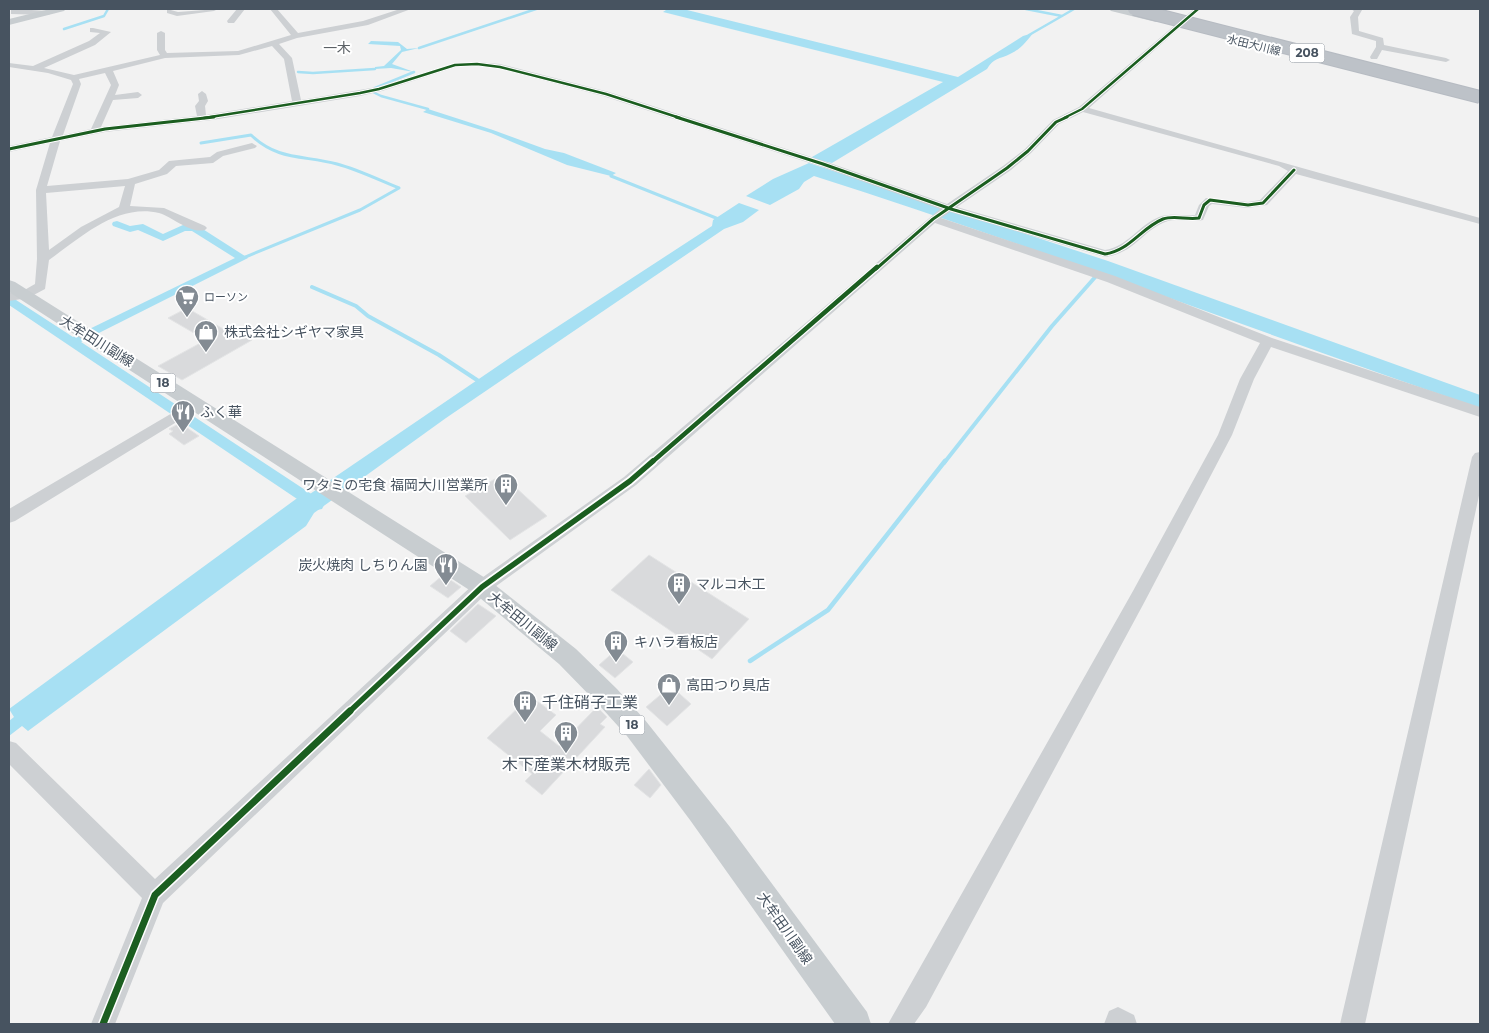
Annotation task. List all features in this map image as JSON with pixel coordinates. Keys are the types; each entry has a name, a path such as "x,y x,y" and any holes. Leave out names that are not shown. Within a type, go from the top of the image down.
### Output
{"highway":[{"name":"208","path":"1134,9 1480,95"},
{"name":"208","path":"1138,9 1480,95"}],"main road":[{"path":"9,22 61,9"},
{"name":"水田大川線","path":"1114,9 1182,22 1480,95"},
{"name":"水田大川線","path":"1146,9 1182,22 1480,103"},
{"name":"大牟田川副線","path":"9,285 16,296 196,404 482,587 516,612 595,682 662,759 855,1024"}],"street":[{"path":"20,9 14,12 48,13"},
{"path":"170,11 177,14 201,14 214,9"},
{"path":"231,22 241,9"},
{"path":"273,9 296,36"},
{"path":"9,65 74,78 165,56 232,54 296,36 366,23 407,9"},
{"path":"103,1024 155,895 482,587 630,481 934,218 1028,151 1056,122 1082,109 1198,9"},
{"path":"1354,9 1358,10 1354,17 1355,32 1446,60"},
{"path":"9,76 31,69 92,43 107,32 92,30"},
{"path":"161,33 161,50 165,56"},
{"path":"1374,57 1381,41"},
{"path":"274,43 288,58 296,104"},
{"path":"9,149 94,132 296,104 372,90 455,65 493,66 606,94 817,162 949,209 1100,253 1112,254 1120,251 1163,219 1199,218 1204,205 1210,200 1248,205 1262,203 1294,170"},
{"path":"94,132 115,85 108,70"},
{"path":"16,296 40,286 43,259 41,190 56,140 77,84 74,78"},
{"path":"108,98 138,94"},
{"path":"202,94 204,101 200,106 202,117"},
{"path":"1082,109 1283,164 1294,170 1480,220"},
{"path":"41,190 129,182 163,172 173,163 213,160 220,154 252,146"},
{"path":"124,208 130,185 129,182"},
{"path":"43,259 85,229 124,208 160,210 201,228"},
{"path":"934,218 1111,279 1267,341 1480,412"},
{"path":"900,1024 917,998 976,894 1225,435 1247,379 1267,341"},
{"path":"9,517 196,404"},
{"path":"1352,1024 1480,458"},
{"path":"9,750 155,895"},
{"path":"1116,1024 1118,1020 1125,1024"}],"water":[{"path":"646,9 683,9 958,77 1023,36 1033,33 1017,50 994,61 987,69 832,163 813,159 812,157 943,82 663,12 666,10"},
{"path":"371,41 398,42 407,49 419,48 402,52 392,64 414,72 391,68 375,69 375,67 384,66 401,50 400,46 368,44"},
{"path":"428,109 545,149 564,153 616,173 611,176 567,165 491,133 423,112"},
{"path":"809,163 1108,261 1480,395 1480,408 898,203 814,176 804,182 799,189 770,205 746,196 773,179"},
{"path":"739,203 759,210 743,222 724,229 446,418 314,513 306,526 28,731 22,726 9,736 9,721 14,717 9,709 296,499 303,495 307,496 511,357 712,226 713,220"}],"building":[{"name":"株式会社シギヤマ家具","path":"187,308 225,330 229,327 252,340 182,380 158,366 206,340 168,318"},
{"name":"ふく華","path":"180,423 199,436 184,445 169,434 173,431 169,429"},
{"name":"ワタミの宅食 福岡大川営業所","path":"502,475 547,516 510,540 465,496"},
{"name":"マルコ木工","path":"649,555 749,619 712,659 611,590"},
{"name":"炭火焼肉 しちりん園","path":"443,575 461,587 448,598 430,586"},
{"path":"478,604 496,616 466,643 450,631"},
{"name":"キハラ看板店","path":"617,649 633,662 615,678 599,665"},
{"name":"高田つり具店","path":"671,686 691,704 667,726 646,707"},
{"path":"530,696 556,715 540,731 559,746 597,707 607,717 600,724 605,727 542,795 525,781 532,774 487,738"},
{"path":"649,769 661,785 650,798 634,785"}],"waterway":[{"path":"64,29 104,16 108,9"},
{"path":"419,48 536,9"},
{"path":"1026,9 1062,16"},
{"path":"1062,16 1074,9"},
{"path":"1029,35 1062,16"},
{"path":"298,72 313,73 375,69"},
{"path":"375,88 414,72"},
{"path":"371,91 381,96 428,109"},
{"path":"201,143 251,135 261,143 281,153 337,164 399,188 360,210 243,258"},
{"path":"611,176 721,220"},
{"path":"76,340 243,258 194,228 183,228 163,238 139,226 130,229 117,224"},
{"path":"944,463 1052,326 1097,275"},
{"path":"312,287 356,306 368,316 439,355 480,382"},
{"path":"9,300 317,505"},
{"path":"750,661 828,610 945,461"}],"cycle path":[{"path":"103,1024 155,895 482,587 630,481 933,219 1007,168 1028,151 1056,122 1082,109 1198,9"},
{"path":"9,149 105,129 212,117 360,93 379,89 455,65 477,64 500,67 606,94 823,164 951,209 1105,254 1121,250 1164,219 1199,218 1204,205 1210,200 1248,205 1263,203 1294,170"}],"place":[{"name":"ローソン","path":"187,318"},
{"name":"株式会社シギヤマ家具","path":"206,353"},
{"name":"ふく華","path":"183,433"},
{"name":"ワタミの宅食 福岡大川営業所","path":"506,506"},
{"name":"炭火焼肉 しちりん園","path":"446,586"},
{"name":"マルコ木工","path":"679,605"},
{"name":"キハラ看板店","path":"616,663"},
{"name":"高田つり具店","path":"669,706"},
{"name":"千住硝子工業","path":"525,723"},
{"name":"木下産業木材販売","path":"566,754"}],"district":[{"name":"一木","path":"337,48"}]}
